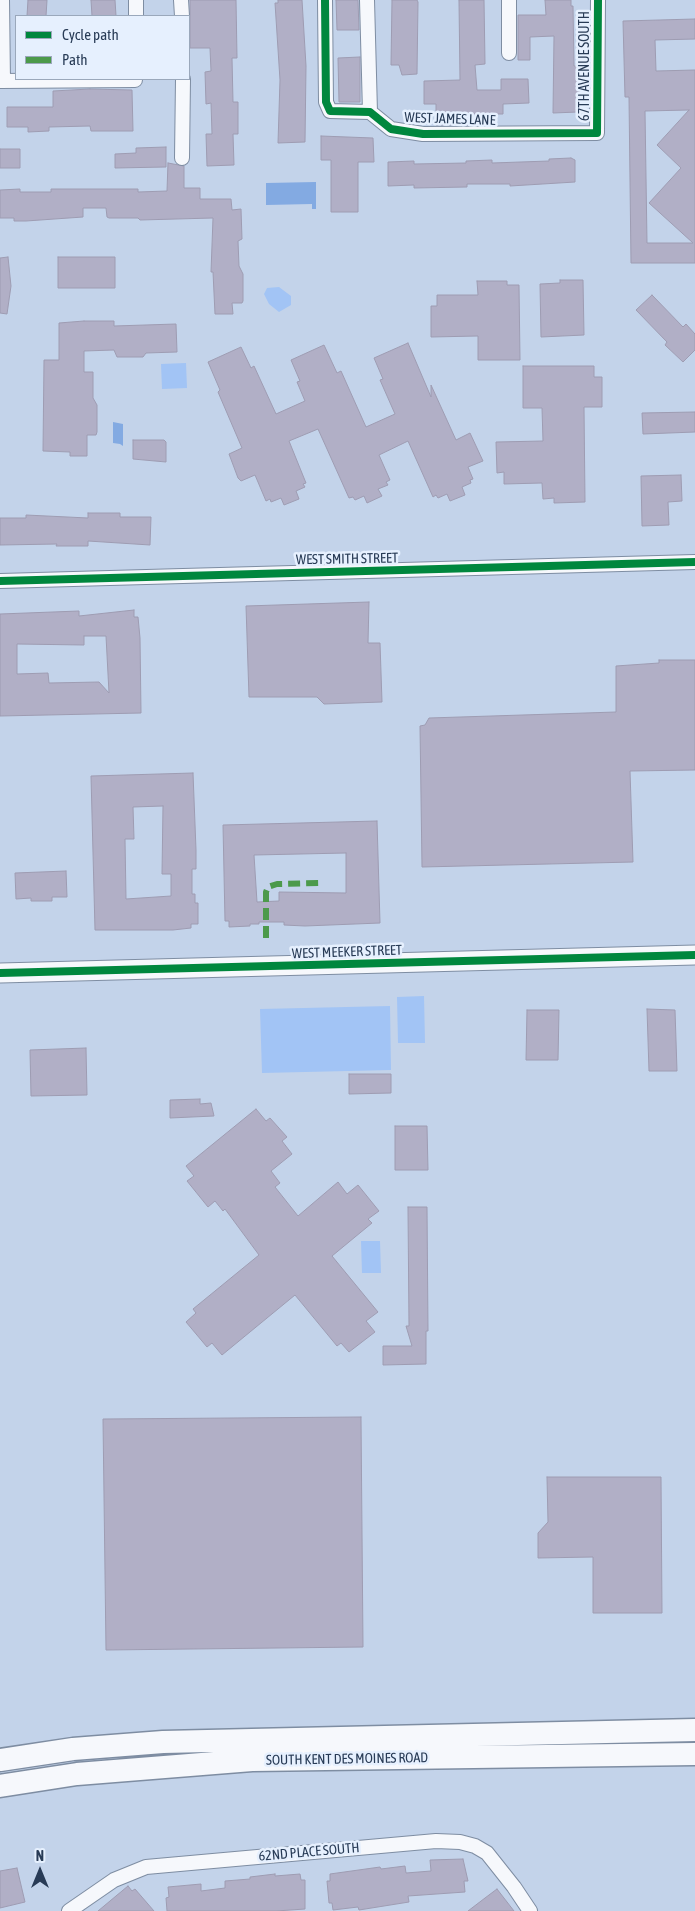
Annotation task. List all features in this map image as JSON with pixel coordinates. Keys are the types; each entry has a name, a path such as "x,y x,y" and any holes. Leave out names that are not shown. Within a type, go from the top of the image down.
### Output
{"highway":[{"name":"SOUTH KENT DES MOINES ROAD","path":"0,1760 73,1749 172,1742 695,1730"},
{"name":"SOUTH KENT DES MOINES ROAD","path":"0,1786 77,1774 252,1760 695,1754"}],"main road":[{"name":"WEST MEEKER STREET","path":"0,973 695,955"}],"street":[{"path":"2,0 1,81 70,80"},
{"path":"136,0 136,15"},
{"path":"181,0 182,15"},
{"path":"325,0 326,102 330,111 370,112 367,0"},
{"path":"509,0 509,53"},
{"name":"67TH AVENUE SOUTH","path":"597,133 598,0"},
{"path":"182,158 183,80"},
{"name":"WEST JAMES LANE","path":"370,112 391,129 423,134 597,133"},
{"name":"WEST SMITH STREET","path":"0,581 695,562"},
{"name":"62ND PLACE SOUTH","path":"69,1911 114,1880 146,1867 436,1841 460,1842 475,1846 487,1853 530,1911"}],"shaded area":[{"path":"316,182 316,209 312,209 312,204 266,205 266,183"},
{"path":"279,287 291,296 291,305 279,312 269,304 264,294 267,288"},
{"path":"186,363 187,388 162,389 161,364"},
{"path":"113,422 123,424 123,446 113,443"},
{"path":"424,996 425,1043 398,1043 397,997"},
{"path":"390,1006 391,1070 262,1073 260,1009"},
{"path":"361,1241 380,1241 381,1273 362,1273"}],"building":[{"path":"28,0 47,0 46,15 27,15"},
{"path":"91,0 115,0 116,15 92,15"},
{"path":"190,0 236,0 237,58 232,58 233,102 238,102 238,134 233,134 234,165 207,166 206,134 212,134 211,103 206,104 205,72 211,71 210,48 190,48"},
{"path":"278,0 302,0 306,66 305,142 278,143 280,80 275,3 278,3"},
{"path":"336,0 358,0 359,30 337,30"},
{"path":"392,0 417,0 418,2 417,74 402,75 399,65 391,65"},
{"path":"459,0 484,0 485,64 475,65 477,90 501,90 501,79 528,79 529,103 503,104 503,114 472,114 472,125 436,125 436,104 424,104 424,81 460,80"},
{"path":"545,0 571,0 571,6 573,6 574,66 589,66 588,101 577,101 578,112 553,113 554,36 530,37 530,60 518,60 518,15 546,15"},
{"path":"695,19 695,39 655,40 656,71 695,70 695,263 631,263 629,97 625,97 623,21","holes":["689,110 657,145 681,168 649,203 693,243 647,243 645,111"]},
{"path":"360,57 360,102 339,102 338,58"},
{"path":"90,89 132,90 133,131 91,131 90,126 49,127 49,131 28,132 28,127 7,127 7,107 53,107 53,91"},
{"path":"321,136 373,138 374,162 358,162 358,212 331,212 331,160 321,160"},
{"path":"166,147 166,167 115,168 115,154 136,153 136,148"},
{"path":"0,149 20,149 20,168 0,168"},
{"path":"571,158 575,160 575,182 510,186 510,184 467,184 467,187 414,188 414,185 388,186 388,162 414,161 414,164 466,163 466,161 492,160 492,163 549,161 549,159"},
{"path":"168,163 184,166 184,188 200,188 200,199 231,199 232,210 241,209 242,239 238,241 239,266 243,274 243,301 242,303 232,303 233,314 215,314 213,272 211,272 213,218 140,220 138,218 109,218 107,217 106,208 83,208 83,217 26,221 14,221 14,218 0,218 0,190 20,189 20,192 51,192 51,189 167,191"},
{"path":"8,257 11,286 7,314 0,313 0,258"},
{"path":"58,257 115,257 115,288 58,288"},
{"path":"560,280 583,280 584,335 541,337 540,284 560,283"},
{"path":"477,281 507,281 507,285 519,285 520,360 478,360 478,336 431,337 431,306 437,306 437,295 478,295"},
{"path":"652,295 683,327 686,324 695,334 695,350 683,362 665,345 667,342 636,310"},
{"path":"114,321 114,326 176,324 177,352 146,353 143,357 117,357 114,350 84,351 84,372 93,372 93,398 97,405 96,435 87,435 87,456 70,456 70,452 43,451 44,360 59,360 59,323"},
{"path":"408,343 431,397 431,385 456,440 470,433 483,461 468,467 473,479 470,480 471,483 462,487 465,495 450,501 447,494 438,498 436,495 433,497 408,441 379,455 390,480 386,482 388,485 378,489 382,496 367,503 364,496 355,500 353,497 349,498 318,429 289,441 306,483 303,484 305,487 296,491 299,499 284,505 281,498 271,502 270,499 266,501 255,475 241,481 238,478 229,454 242,448 218,392 220,390 208,362 241,347 251,368 254,366 276,414 305,401 297,382 300,381 291,360 324,345 337,373 341,371 366,427 395,414 380,380 383,379 374,358"},
{"path":"523,366 594,366 594,377 602,377 602,407 584,407 585,502 554,503 554,498 543,499 542,483 504,484 504,472 497,473 496,442 543,441 542,408 523,408"},
{"path":"695,412 695,432 643,434 642,413"},
{"path":"133,440 164,440 166,442 166,462 133,459"},
{"path":"681,475 682,501 668,502 669,525 642,526 641,476"},
{"path":"88,513 120,513 120,517 151,517 150,545 88,541 88,546 56,546 57,544 0,545 0,518 26,518 26,515 88,518"},
{"path":"369,602 368,643 380,643 382,702 324,704 317,697 249,697 246,606"},
{"path":"134,610 134,617 138,617 140,638 141,713 0,716 0,614 79,611 79,616","holes":["84,636 106,636 109,693 99,682 49,683 48,673 17,674 17,644 84,645"]},
{"path":"659,660 695,660 695,770 630,771 633,862 422,867 420,726 425,725 429,718 616,712 616,666 659,663"},
{"path":"193,773 196,869 192,869 192,894 195,894 195,903 198,903 198,924 191,924 191,928 173,930 95,930 91,776","holes":["163,806 162,874 171,874 171,896 126,899 125,839 134,839 133,807"]},
{"path":"377,821 380,923 305,926 284,925 284,922 259,922 259,924 250,924 250,926 229,927 229,921 225,921 223,825","holes":["346,853 346,893 279,892 279,901 257,902 254,855"]},
{"path":"66,871 67,897 52,897 52,901 31,901 31,898 16,899 15,873"},
{"path":"647,1009 675,1010 677,1071 649,1071"},
{"path":"527,1010 559,1010 558,1060 526,1060"},
{"path":"86,1048 87,1095 31,1096 30,1050"},
{"path":"349,1074 391,1074 391,1093 349,1094"},
{"path":"200,1099 200,1104 211,1103 214,1116 170,1118 170,1100"},
{"path":"256,1109 266,1121 270,1118 287,1137 282,1141 292,1154 271,1171 280,1183 275,1187 298,1216 338,1182 347,1194 358,1185 379,1211 368,1219 372,1223 332,1256 378,1312 366,1321 375,1332 349,1352 341,1343 337,1346 295,1295 222,1355 212,1343 207,1347 186,1322 196,1313 193,1309 259,1255 225,1209 223,1211 215,1201 208,1207 187,1181 194,1176 186,1166"},
{"path":"395,1126 427,1126 428,1170 395,1170"},
{"path":"408,1207 427,1207 428,1331 426,1331 426,1364 383,1365 383,1346 412,1346 406,1326 409,1326"},
{"path":"361,1417 363,1647 106,1650 103,1419"},
{"path":"547,1477 661,1477 662,1613 593,1613 593,1557 538,1558 538,1533 548,1522"},
{"path":"463,1859 468,1881 464,1881 465,1892 408,1896 409,1902 359,1910 358,1907 333,1910 332,1903 329,1903 327,1881 330,1881 330,1874 380,1867 381,1869 405,1866 406,1873 431,1871 430,1860"},
{"path":"17,1868 25,1902 0,1908 0,1871"},
{"path":"275,1874 275,1876 300,1874 301,1880 305,1880 305,1909 276,1911 167,1911 166,1898 169,1897 168,1887 201,1884 201,1891 225,1888 225,1881"},
{"path":"128,1886 132,1891 135,1889 154,1911 98,1911"},
{"path":"497,1889 514,1911 468,1911 485,1898"}],"marked path":[{"path":"266,938 266,892 268,887 277,884 323,883"}],"cycle path":[{"path":"325,0 326,102 330,111 370,112 391,129 423,134 597,133 598,0"},
{"path":"0,581 695,562"},
{"path":"0,973 695,955"}]}
